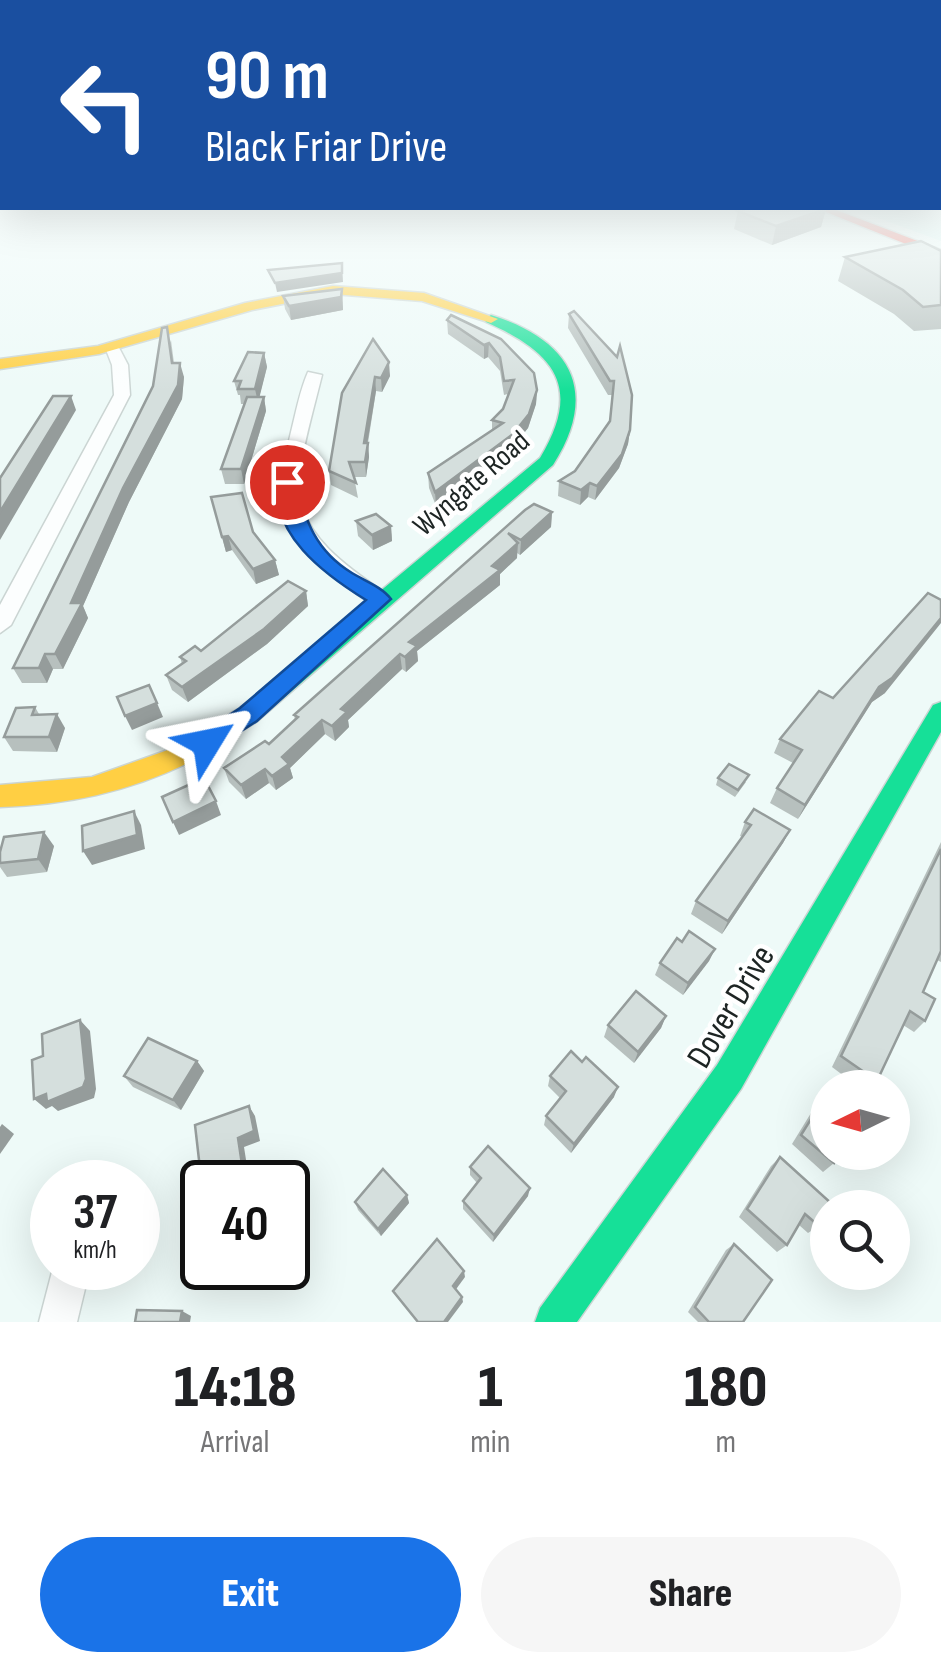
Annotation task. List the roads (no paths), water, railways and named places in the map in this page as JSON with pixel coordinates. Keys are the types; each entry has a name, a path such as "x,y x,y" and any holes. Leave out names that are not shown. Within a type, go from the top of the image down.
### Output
{"street":[{"name":"Wyngate Road","path":"0,364 112,347 258,300 314,290 368,288 431,298 511,326 552,355 569,379 573,402 572,416 558,446 536,472 380,599 248,715 194,751 136,777 68,795 0,796"},
{"path":"0,626 122,395 120,365 112,347"},
{"path":"314,375 287,482 295,520 308,544 339,574 380,599"},
{"name":"Dover Drive","path":"554,1322 730,1077 941,711"},
{"path":"58,1322 66,1290"}]}
